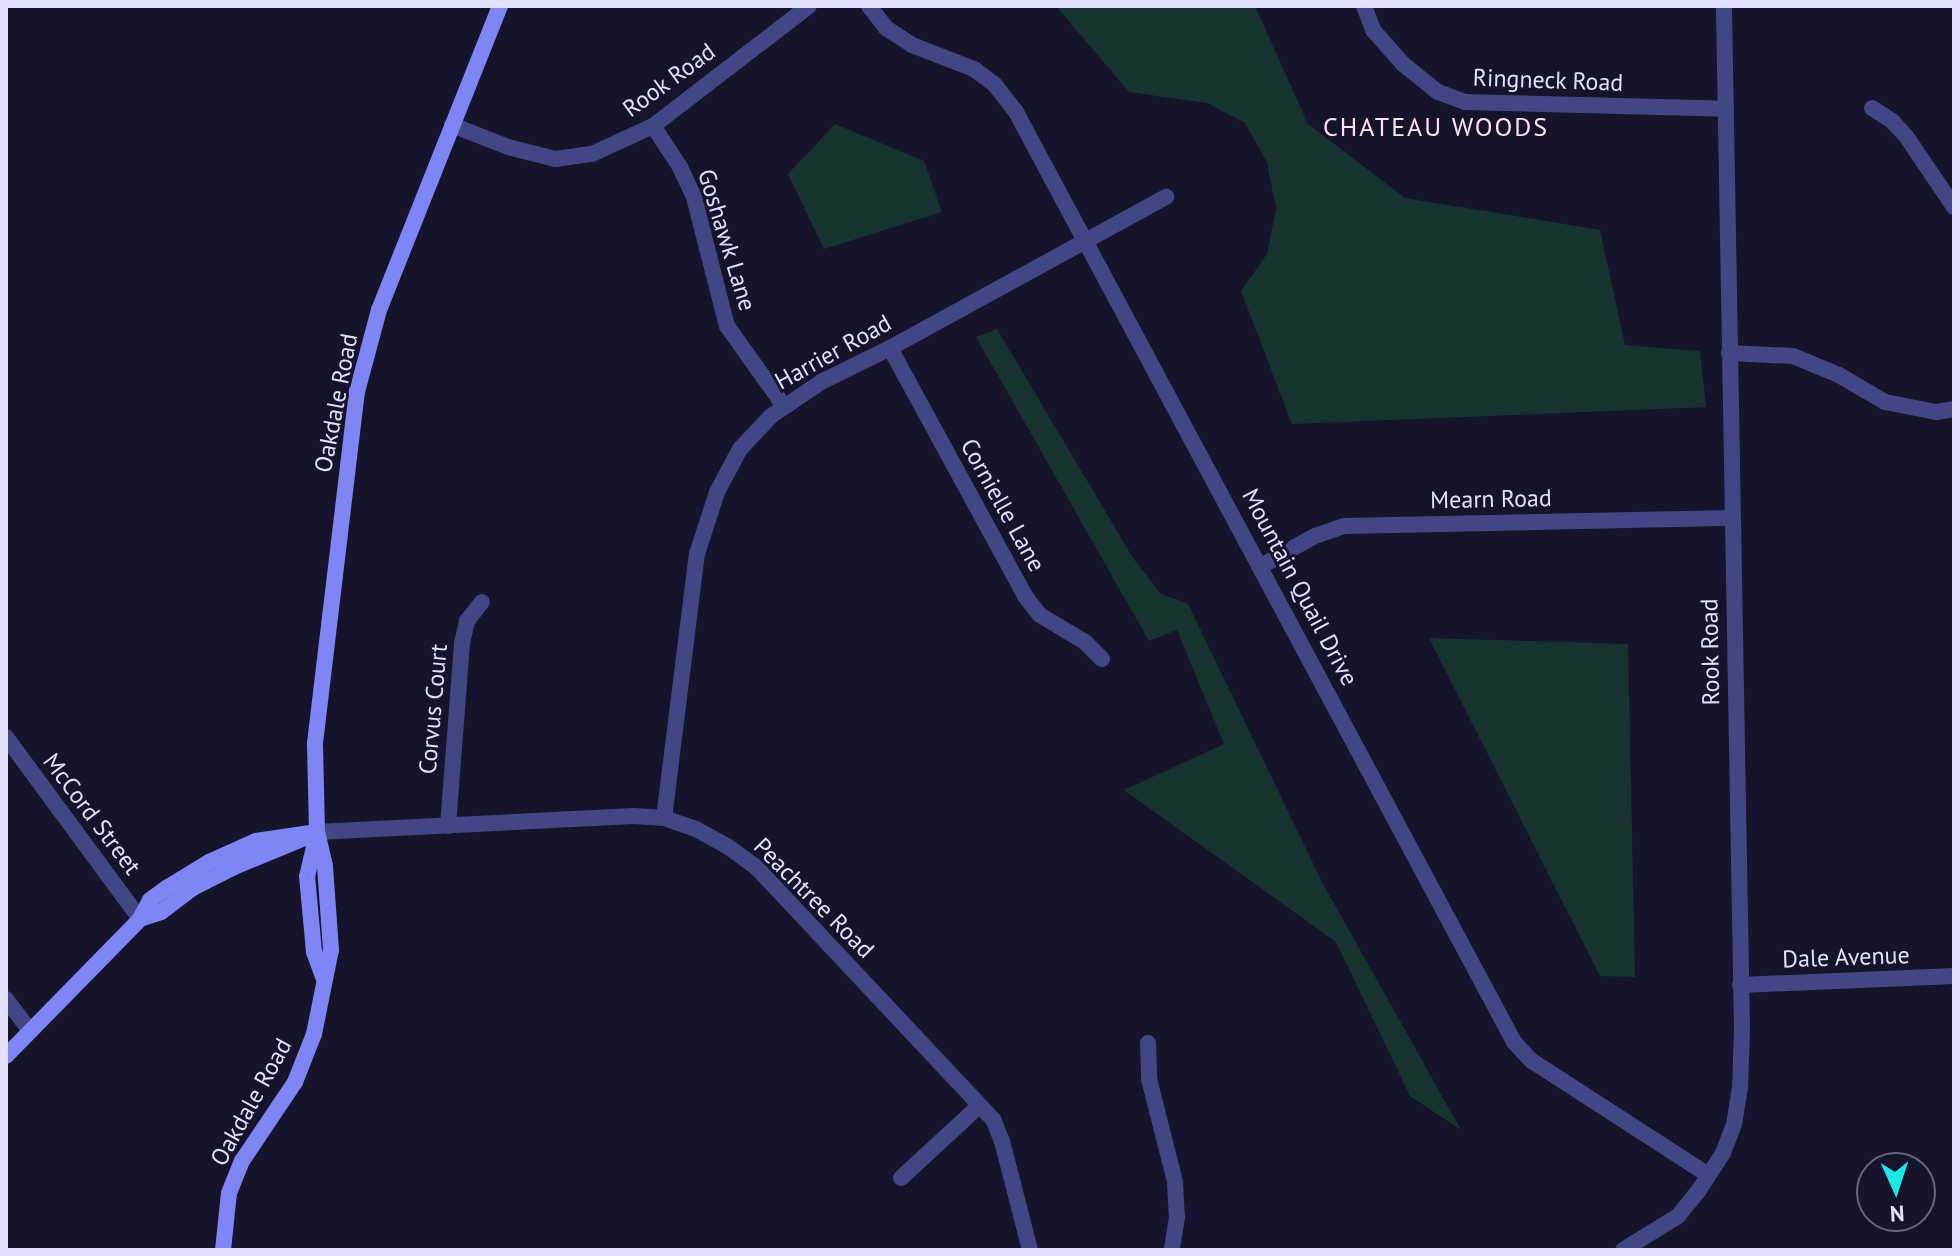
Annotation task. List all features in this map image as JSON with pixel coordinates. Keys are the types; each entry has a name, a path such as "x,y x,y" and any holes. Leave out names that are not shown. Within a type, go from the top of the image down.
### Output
{"main road":[{"name":"Oakdale Road","path":"223,1250 229,1193 242,1161 295,1082 318,1023 323,977 314,952 307,876 317,832 315,743 357,392 379,310 500,6"},
{"name":"Peachtree Road","path":"6,1056 140,919 150,900 217,857 256,841 317,832"}],"street":[{"name":"Rook Road","path":"452,125 508,147 555,159 592,154 653,126 809,6"},
{"name":"Mountain Quail Drive","path":"869,6 886,28 912,45 974,69 995,85 1016,112 1514,1042 1532,1061 1708,1175"},
{"name":"Ringneck Road","path":"1364,6 1373,30 1403,64 1438,92 1465,102 1726,109"},
{"name":"Rook Road","path":"1623,1250 1678,1216 1708,1175 1734,1125 1740,1089 1724,6"},
{"path":"1872,108 1892,121 1906,136 1951,196"},
{"name":"Goshawk Lane","path":"653,126 680,167 694,197 727,326 784,406"},
{"name":"Harrier Road","path":"664,818 697,554 707,521 740,449 784,406 821,382 890,348 1166,197"},
{"name":"Cornielle Lane","path":"890,348 1025,596 1040,615 1085,642 1102,659"},
{"path":"1729,353 1793,356 1839,375 1885,402 1936,412 1954,409"},
{"name":"Mearn Road","path":"1261,566 1315,536 1344,526 1732,518"},
{"name":"Corvus Court","path":"448,826 462,643 467,621 482,602"},
{"name":"McCord Street","path":"6,737 140,919"},
{"name":"Peachtree Road","path":"317,832 634,816 664,818 696,829 757,868 993,1119 1002,1141 1030,1250"},
{"name":"Dale Avenue","path":"1740,985 1954,976"},
{"path":"6,999 30,1031"},
{"path":"1148,1043 1149,1079 1175,1182 1177,1217 1172,1250"},
{"path":"901,1178 979,1106"}],"green space":[{"path":"1056,6 1255,6 1308,124 1405,198 1600,230 1625,345 1700,351 1706,407 1292,424 1241,291 1267,254 1276,209 1267,162 1245,123 1207,103 1129,92"},
{"path":"835,124 924,161 942,212 824,249 788,174"},
{"path":"997,329 1133,558 1161,594 1188,604 1322,882 1461,1130 1410,1096 1336,942 1124,790 1224,744 1177,630 1149,641 976,337"},
{"path":"1429,638 1628,644 1635,977 1600,976"}],"district":[{"name":"CHATEAU WOODS","path":"1436,127"}]}
